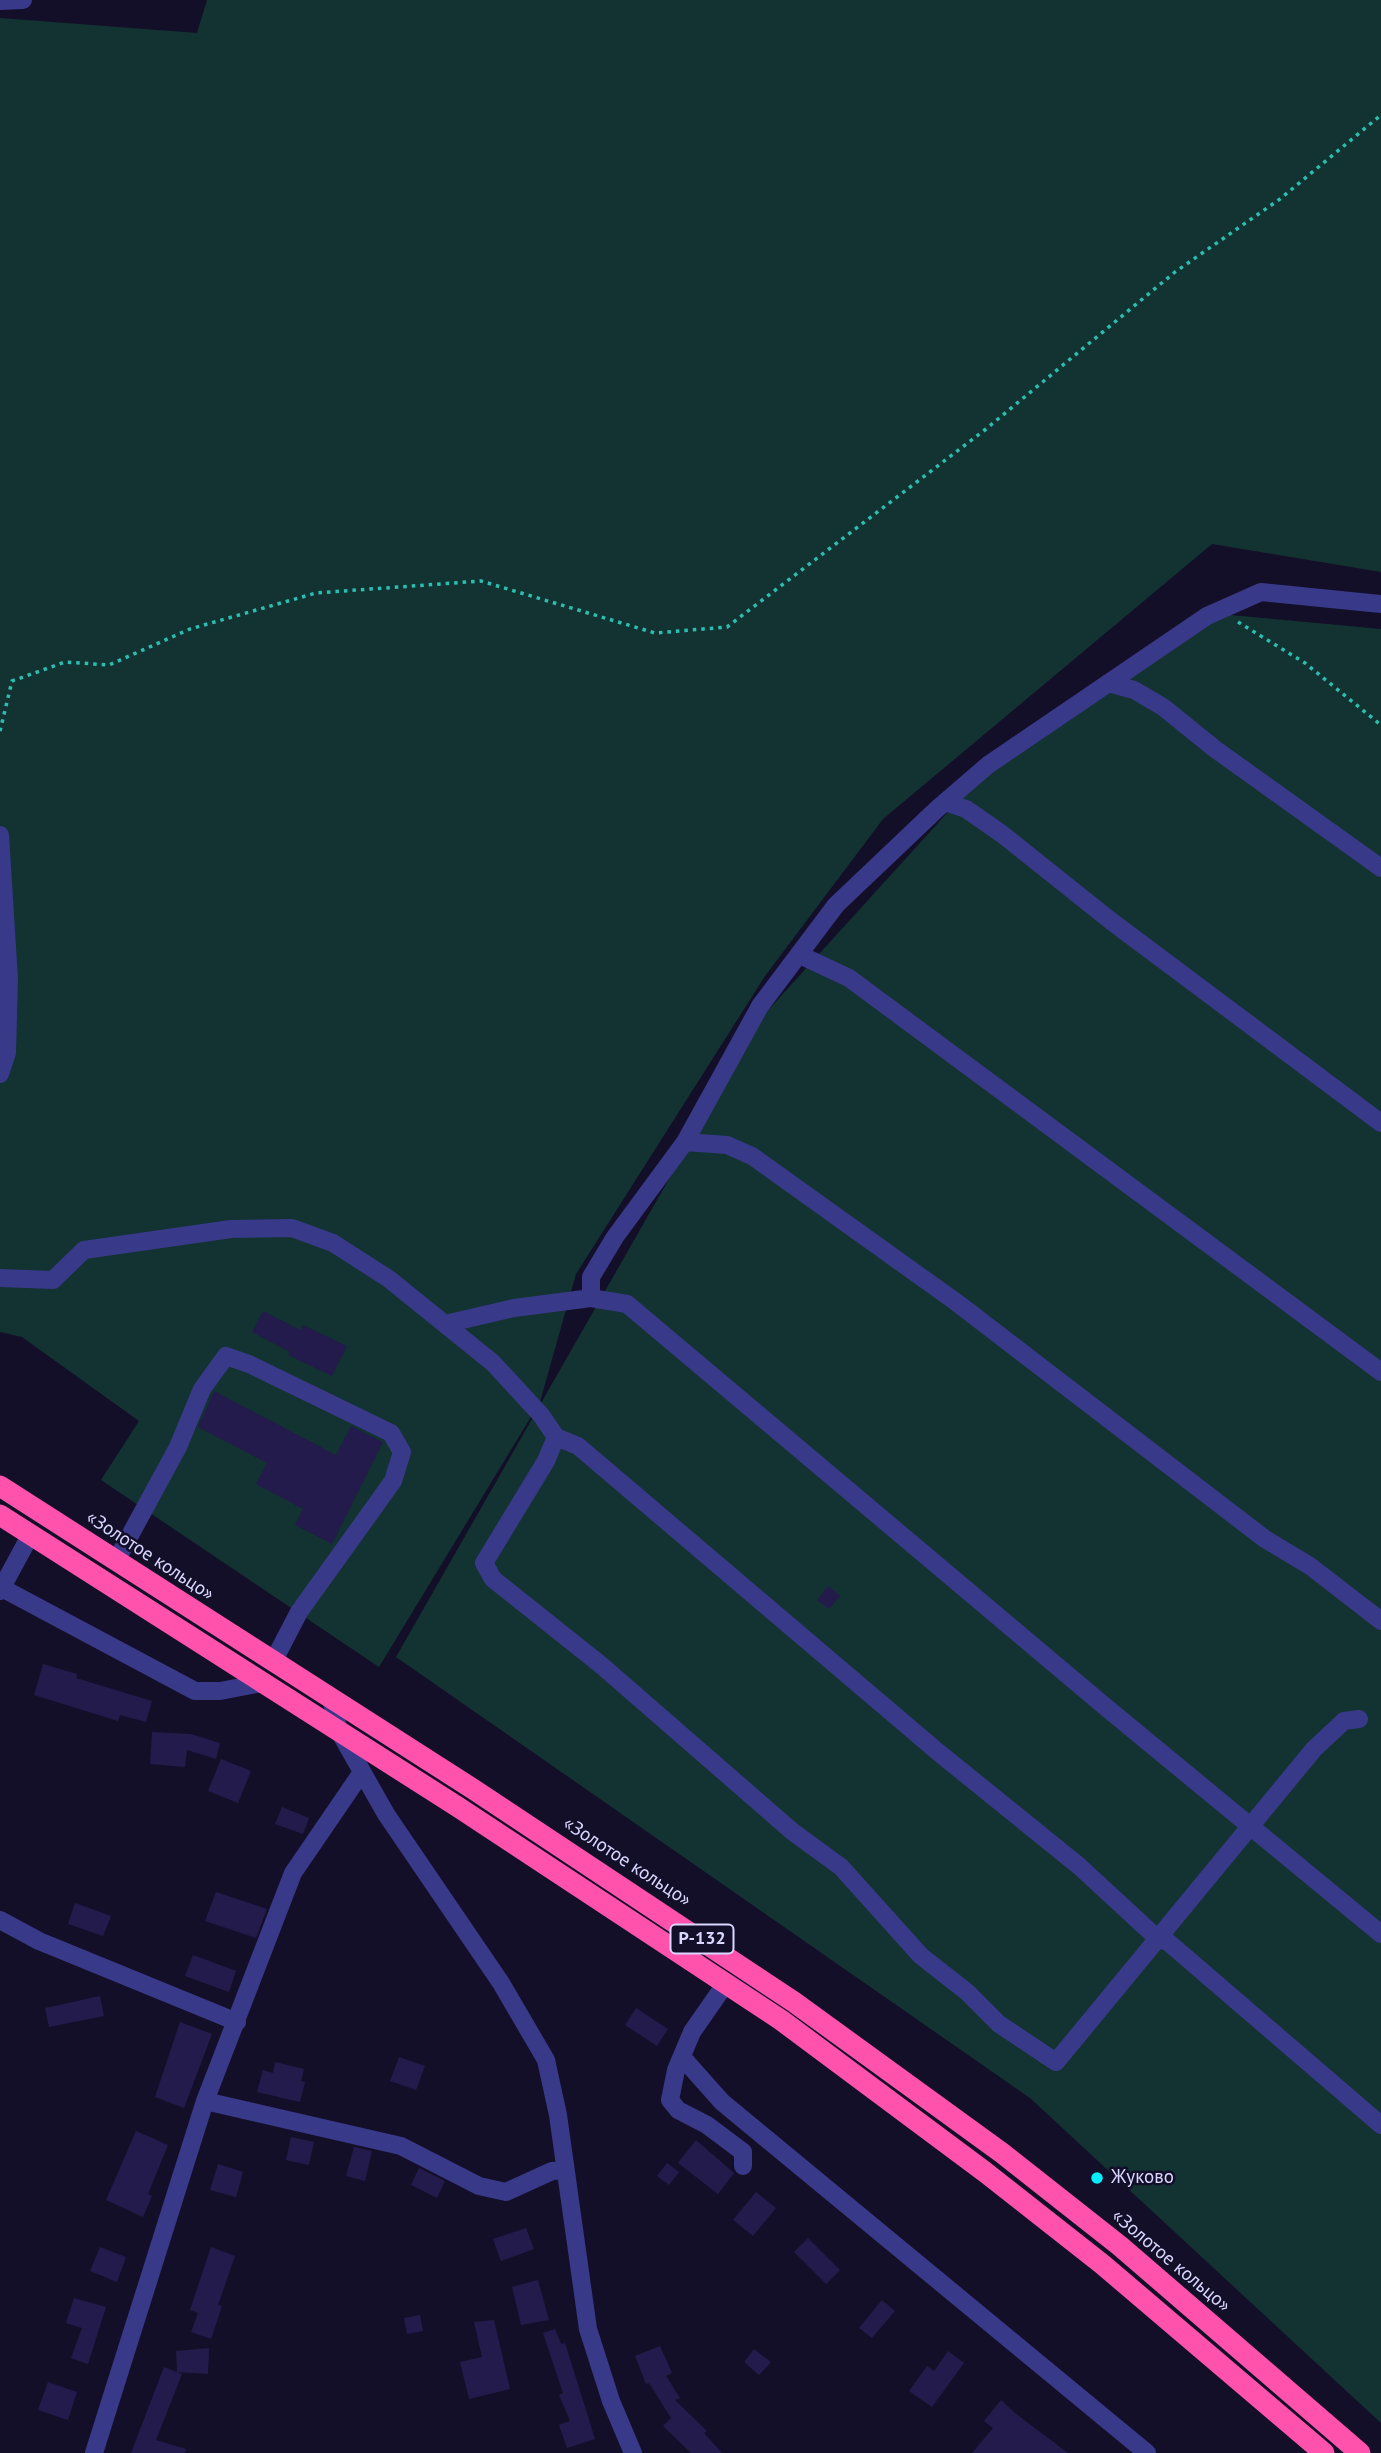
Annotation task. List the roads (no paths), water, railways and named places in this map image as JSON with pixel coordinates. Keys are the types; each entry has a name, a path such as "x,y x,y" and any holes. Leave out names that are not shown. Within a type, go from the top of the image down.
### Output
{"highway":[{"name":"«Золотое кольцо»","path":"0,1486 739,1963 1002,2153 1120,2246 1360,2453"},
{"name":"Р-132","path":"0,1515 339,1731 781,2020 985,2172 1102,2264 1315,2450"}],"street":[{"path":"0,1 23,0"},
{"path":"591,1298 591,1277 615,1237 685,1142 760,1006 836,905 888,853 988,765 1213,613 1261,592 1381,604"},
{"path":"1108,683 1134,690 1163,707 1226,757 1381,868"},
{"path":"945,803 966,809 1002,834 1111,921 1381,1123"},
{"path":"0,835 9,979 6,1053 0,1074"},
{"path":"800,955 849,978 1381,1372"},
{"path":"685,1142 727,1145 752,1156 956,1301 1265,1539 1310,1566 1381,1620"},
{"path":"0,1278 53,1280 84,1250 231,1229 292,1228 333,1243 389,1279 493,1363 541,1415 556,1437 578,1446 929,1744 1079,1866 1157,1938 1168,1942 1381,2125"},
{"path":"445,1324 514,1308 591,1298 627,1304 1381,1934"},
{"path":"116,1561 178,1447 202,1389 226,1356 249,1364 391,1433 401,1452 393,1481 299,1612 272,1662"},
{"path":"556,1437 546,1461 484,1563 493,1579 601,1665 793,1832 841,1867 921,1956 967,1993 999,2024 1056,2062 1157,1938 1252,1828 1314,1749 1344,1721 1359,1719"},
{"path":"31,1534 1,1588 195,1691 219,1691 262,1683"},
{"path":"331,1699 339,1731 393,1825 501,1983 546,2060 558,2115 588,2329 611,2401 633,2453"},
{"path":"94,2453 205,2101 293,1873 362,1772"},
{"path":"0,1920 39,1941 237,2022"},
{"path":"726,1983 692,2032 670,2100 678,2110 707,2125 743,2152 743,2166"},
{"path":"682,2057 722,2102 1147,2453"},
{"path":"205,2101 401,2146 479,2186 506,2192 552,2171 564,2170"}],"place":[{"name":"Жуково","path":"1097,2178"}]}
